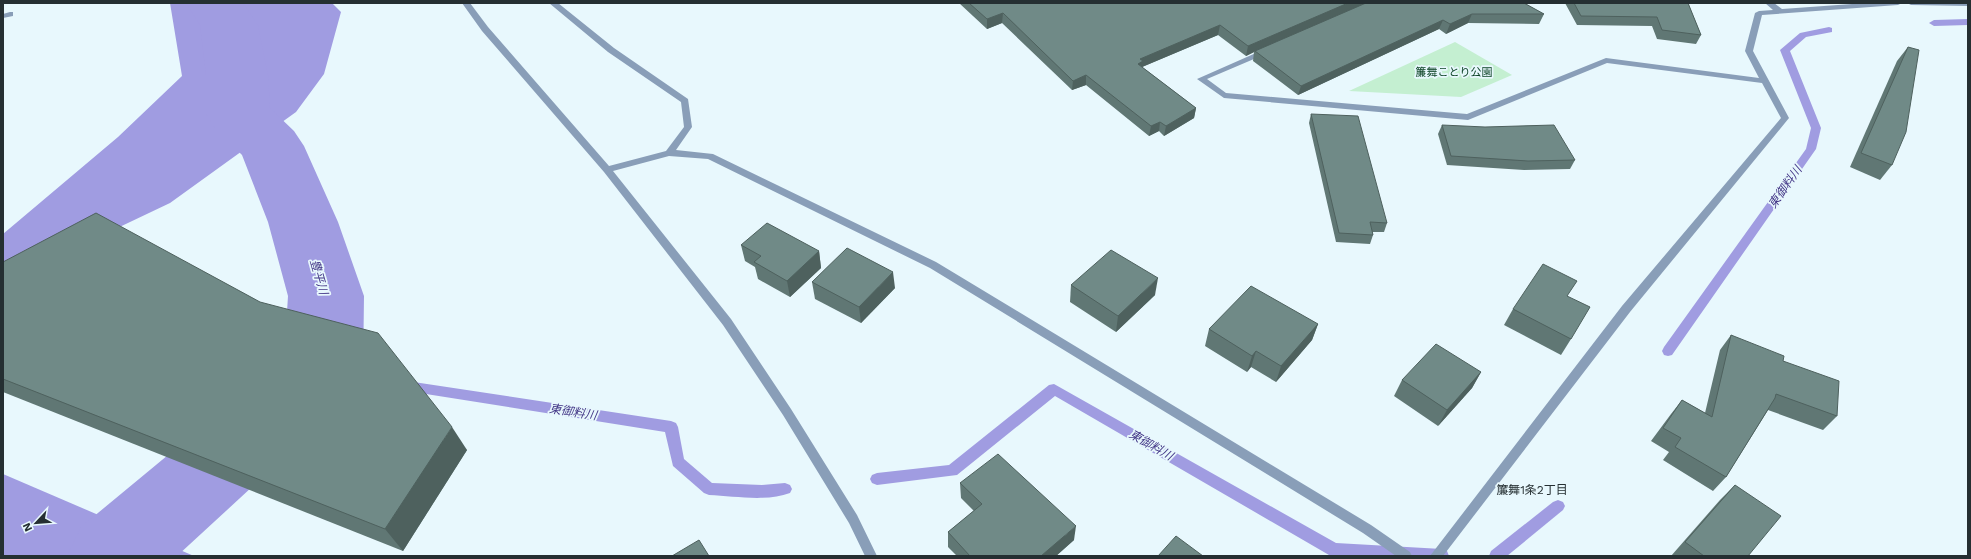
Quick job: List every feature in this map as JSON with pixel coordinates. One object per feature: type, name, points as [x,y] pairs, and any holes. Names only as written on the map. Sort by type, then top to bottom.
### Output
[{"type":"street","points":[[466,3],[485,29],[607,170],[727,322],[787,412],[853,519],[871,556]]},
{"type":"street","points":[[554,3],[611,50],[685,102],[688,127],[669,153]]},
{"type":"street","points":[[1769,3],[1782,12]]},
{"type":"street","points":[[1436,556],[1626,309],[1785,118],[1749,51],[1759,13],[1898,3]]},
{"type":"street","points":[[1911,3],[1968,4]]},
{"type":"street","points":[[1272,48],[1201,79],[1224,95],[1468,117],[1606,60],[1765,81]]},
{"type":"street","points":[[607,170],[669,153],[710,156],[933,265],[1360,525],[1406,556]]},
{"type":"green space","name":"簾舞ことり公園","points":[[1455,42],[1512,75],[1461,97],[1349,91]]},
{"type":"shaded area","points":[[170,3],[332,3],[341,12],[324,74],[296,112],[170,203],[27,271],[3,267],[3,234],[118,137],[182,76]]},
{"type":"shaded area","points":[[3,474],[194,556],[3,556]]},
{"type":"building","points":[[969,3],[1348,3],[1248,46],[1220,25],[1140,59],[1143,61],[1138,64],[1196,108],[1166,126],[1160,122],[1151,126],[1086,75],[1073,81],[1003,13],[987,19]]},
{"type":"building","points":[[1366,3],[1524,3],[1544,14],[1472,14],[1450,24],[1443,20],[1301,86],[1255,51]]},
{"type":"building","points":[[1574,3],[1688,3],[1701,35],[1662,30],[1657,17],[1581,16]]},
{"type":"building","points":[[1908,47],[1919,50],[1906,132],[1892,165],[1861,153]]},
{"type":"building","points":[[1311,114],[1358,116],[1387,223],[1370,222],[1373,235],[1339,233]]},
{"type":"building","points":[[1442,125],[1485,127],[1554,125],[1575,160],[1528,161],[1451,156]]},
{"type":"building","points":[[96,213],[260,302],[378,333],[452,427],[385,529],[3,379],[3,262]]},
{"type":"building","points":[[767,223],[819,251],[787,281],[754,262],[761,256],[741,245]]},
{"type":"building","points":[[847,248],[893,272],[859,307],[812,282]]},
{"type":"building","points":[[1111,250],[1158,278],[1118,316],[1071,285]]},
{"type":"building","points":[[1543,264],[1577,281],[1567,296],[1590,307],[1571,339],[1513,309]]},
{"type":"building","points":[[1251,286],[1318,324],[1281,366],[1256,351],[1252,356],[1209,329]]},
{"type":"building","points":[[1731,335],[1784,356],[1783,361],[1839,381],[1837,416],[1776,394],[1775,398],[1726,477],[1675,447],[1681,438],[1663,428],[1682,400],[1712,417]]},
{"type":"building","points":[[1436,344],[1481,372],[1447,410],[1402,380]]},
{"type":"building","points":[[998,454],[1076,526],[1041,556],[970,556],[948,532],[982,504],[960,483]]},
{"type":"building","points":[[1735,485],[1781,516],[1748,556],[1704,556],[1685,542]]},
{"type":"building","points":[[1176,536],[1203,556],[1158,556]]},
{"type":"building","points":[[699,540],[709,556],[672,556]]},
{"type":"waterway","name":"豊平川","points":[[113,556],[323,373],[326,296],[303,222],[271,146],[238,114],[237,75],[229,25],[214,3]]},
{"type":"waterway","name":"東御料川","points":[[1934,23],[1968,22]]},
{"type":"waterway","name":"東御料川","points":[[1668,351],[1811,149],[1816,128],[1785,50],[1803,35],[1829,30]]},
{"type":"waterway","name":"東御料川","points":[[407,386],[671,427],[678,462],[709,489],[762,491],[785,489]]},
{"type":"waterway","name":"東御料川","points":[[877,479],[952,471],[1054,389],[1334,550],[1442,556]]},
{"type":"waterway","name":"東御料川","points":[[1496,556],[1558,506]]},
{"type":"district","name":"簾舞1条2丁目","points":[[1532,490]]}]
